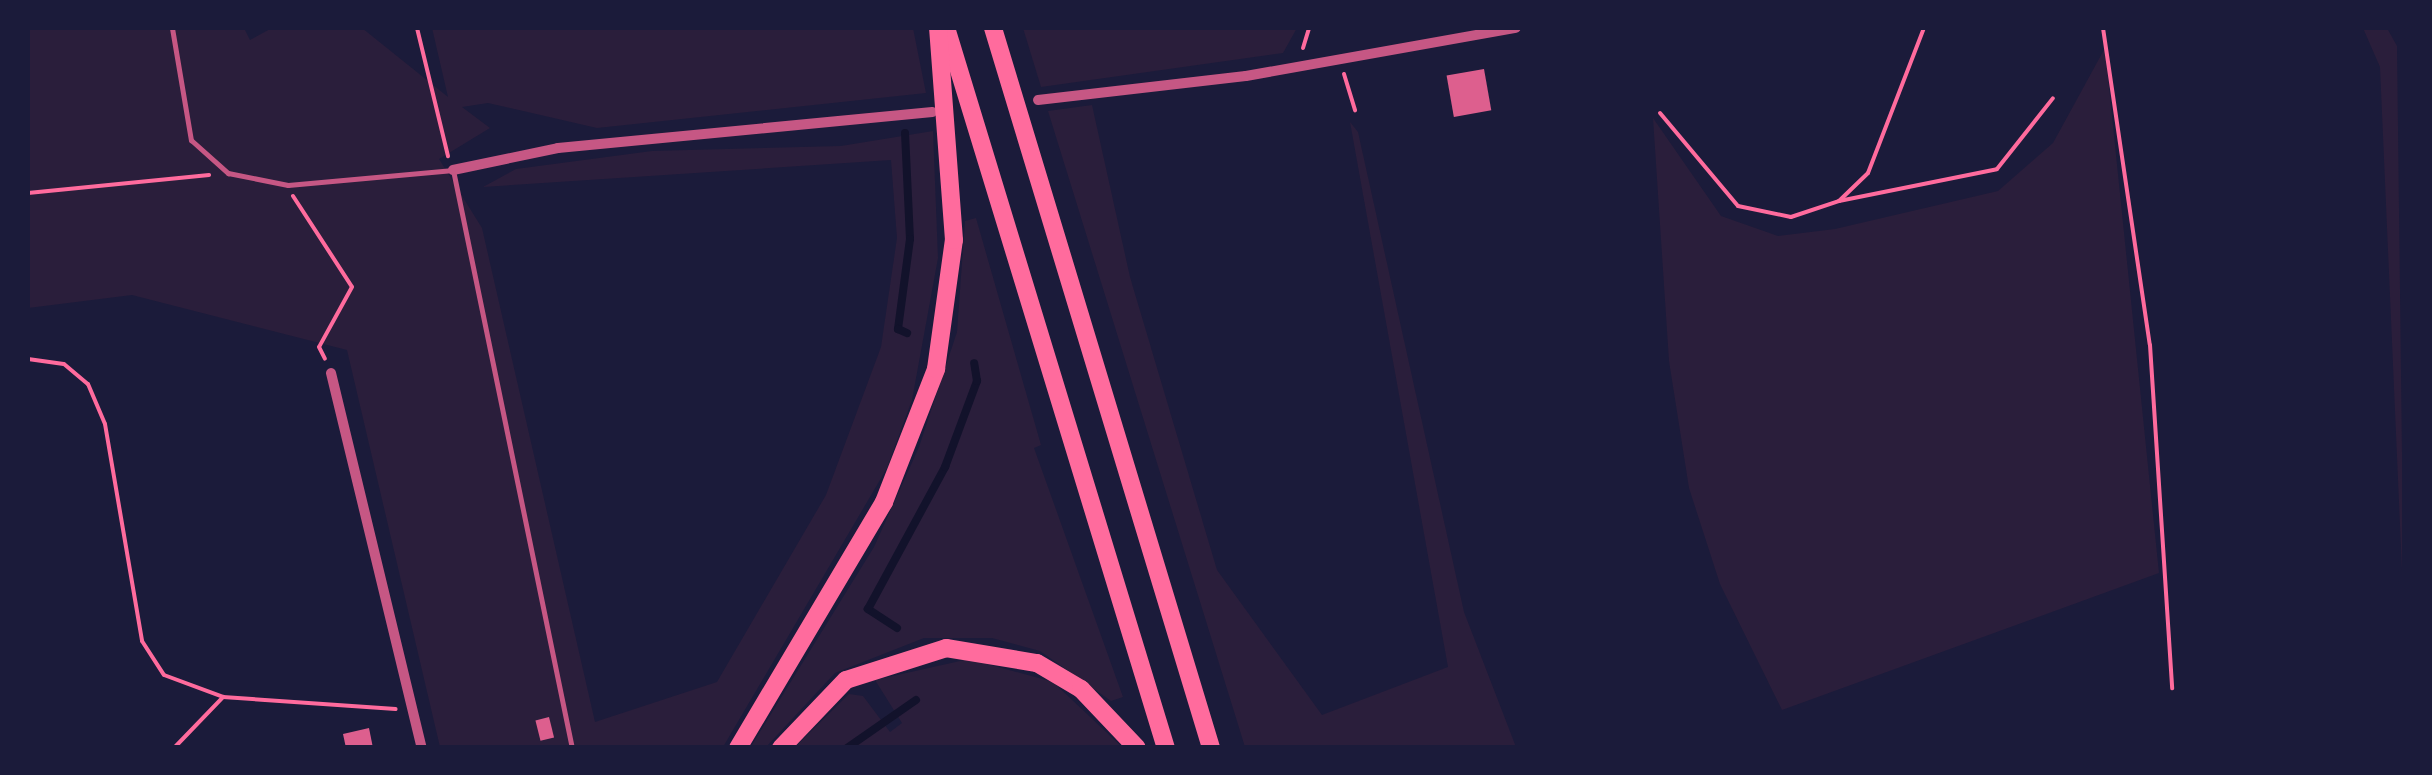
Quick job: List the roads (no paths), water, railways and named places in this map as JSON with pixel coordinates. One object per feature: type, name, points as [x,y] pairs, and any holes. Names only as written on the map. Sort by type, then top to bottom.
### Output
[{"type":"highway","points":[[938,28],[955,91],[974,124],[1166,748]]},
{"type":"highway","points":[[738,748],[884,502],[926,404],[950,290],[950,126],[955,91],[946,28]]},
{"type":"highway","points":[[993,28],[1211,748]]},
{"type":"highway","points":[[782,748],[846,680],[946,648],[1038,664],[1081,690],[1137,748]]},
{"type":"street","points":[[1038,100],[1340,60],[1516,28]]},
{"type":"street","points":[[452,170],[558,148],[932,112]]},
{"type":"street","points":[[331,373],[422,748]]},
{"type":"lane","points":[[172,28],[190,140],[228,173],[288,185],[452,170],[572,748]]},
{"type":"waterway","points":[[905,133],[910,239],[898,329],[907,333]]},
{"type":"waterway","points":[[897,628],[868,609],[945,467],[977,381],[974,363]]},
{"type":"waterway","points":[[847,748],[916,700]]}]
